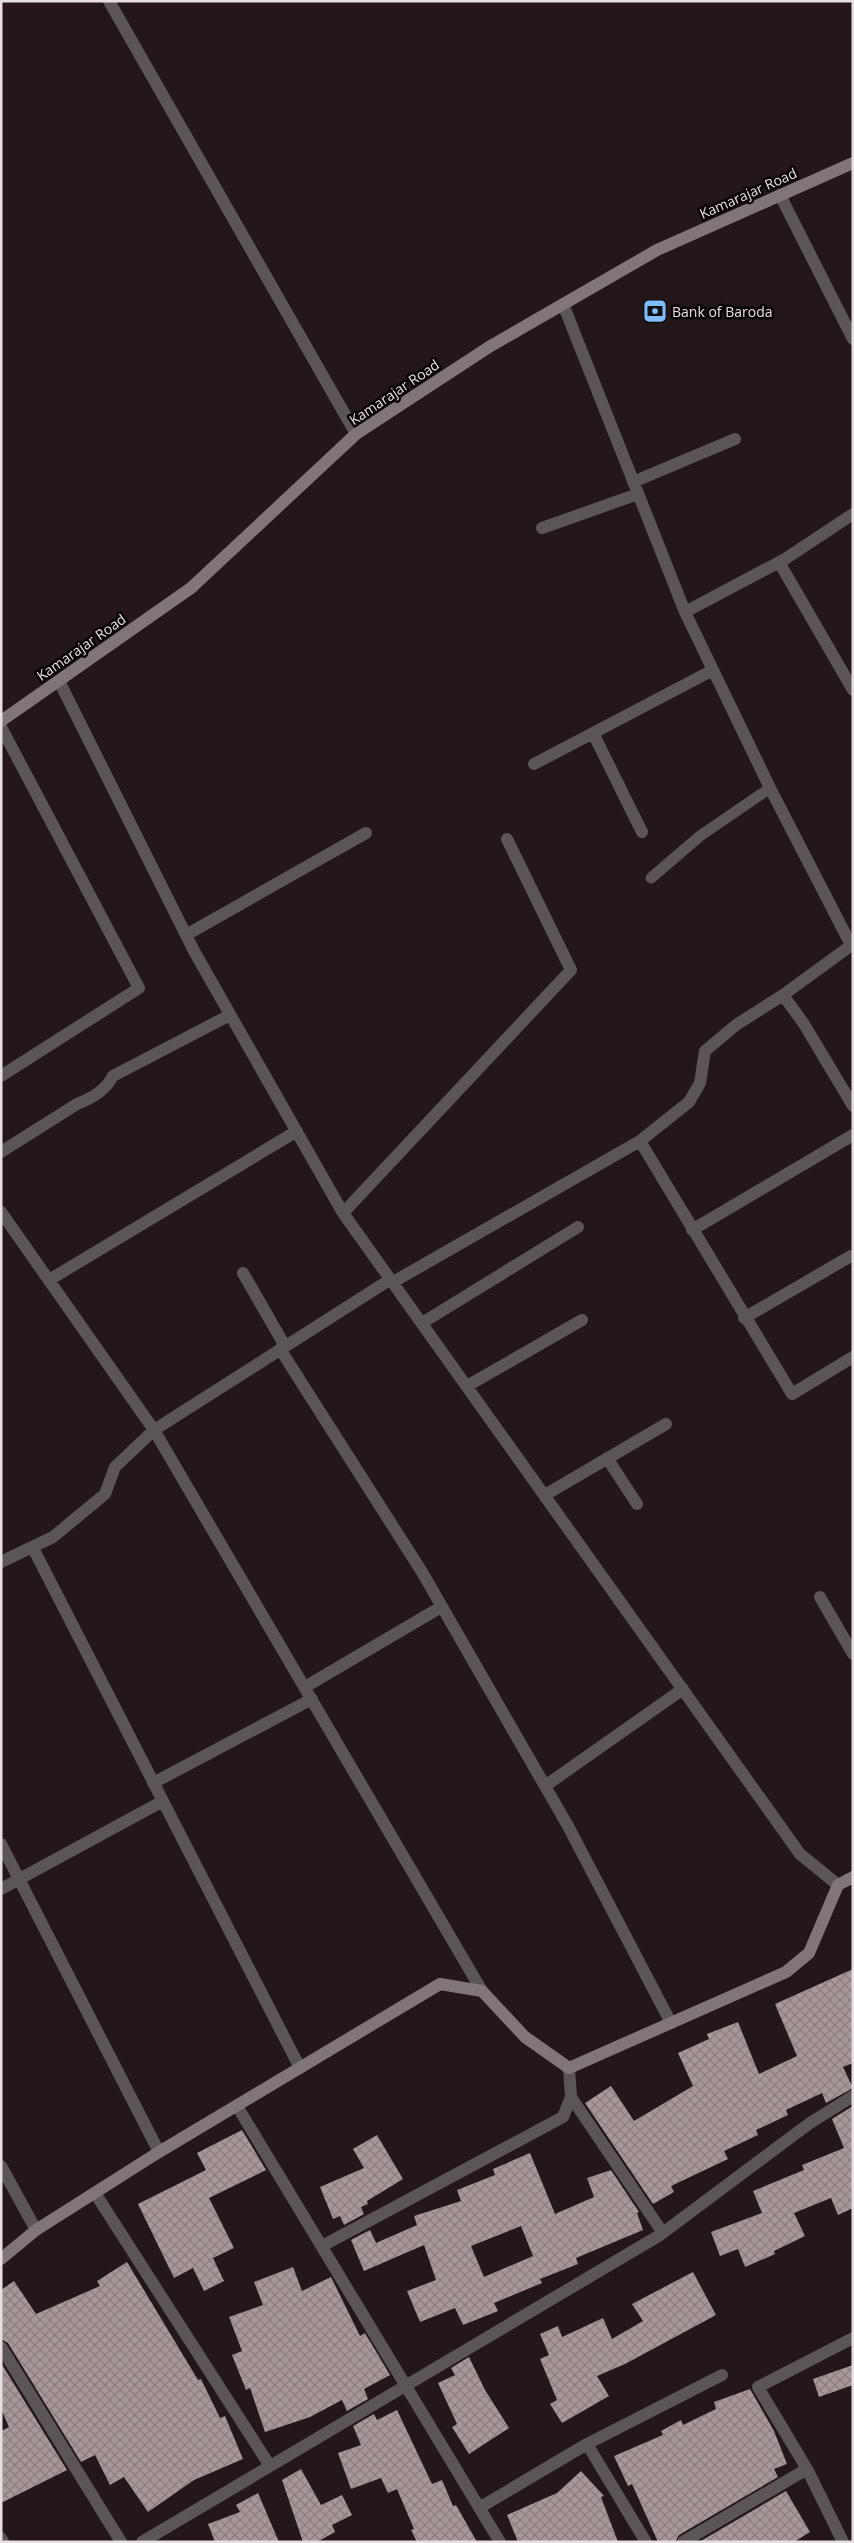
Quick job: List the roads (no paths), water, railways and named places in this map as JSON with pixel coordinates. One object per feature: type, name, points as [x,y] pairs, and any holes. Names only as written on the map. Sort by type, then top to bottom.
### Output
[{"type":"street","points":[[109,1],[356,434]]},
{"type":"street","name":"Kamarajar Road","points":[[1,721],[191,588],[356,434],[489,347],[657,250],[853,163]]},
{"type":"street","points":[[780,195],[853,339]]},
{"type":"street","points":[[1,1562],[52,1538],[105,1494],[115,1467],[154,1430],[392,1281],[640,1141],[689,1102],[700,1083],[706,1051],[736,1025],[783,995],[852,944],[770,788],[685,612],[563,304]]},
{"type":"street","points":[[542,528],[636,488],[735,439]]},
{"type":"street","points":[[685,612],[779,562],[851,520]]},
{"type":"street","points":[[779,562],[853,690]]},
{"type":"street","points":[[534,764],[713,670]]},
{"type":"street","points":[[59,680],[186,935],[343,1213],[800,1854],[838,1885]]},
{"type":"street","points":[[1,727],[138,988],[1,1076]]},
{"type":"street","points":[[593,733],[642,832]]},
{"type":"street","points":[[186,935],[366,833]]},
{"type":"street","points":[[343,1213],[570,970],[508,839]]},
{"type":"street","points":[[783,995],[804,1024],[853,1106]]},
{"type":"street","points":[[1,1152],[77,1104],[89,1099],[108,1086],[113,1076],[230,1015]]},
{"type":"street","points":[[49,1280],[296,1131]]},
{"type":"street","points":[[692,1230],[853,1135]]},
{"type":"street","points":[[640,1141],[744,1318],[792,1394],[853,1357]]},
{"type":"street","points":[[1,1212],[154,1430],[482,1991],[525,2037],[569,2068]]},
{"type":"street","points":[[422,1323],[578,1227]]},
{"type":"street","points":[[744,1318],[851,1256]]},
{"type":"street","points":[[243,1273],[283,1348],[441,1607],[545,1786],[671,2023]]},
{"type":"street","points":[[467,1386],[582,1320]]},
{"type":"street","points":[[545,1495],[666,1424]]},
{"type":"street","points":[[607,1458],[637,1504]]},
{"type":"street","points":[[33,1548],[300,2068]]},
{"type":"street","points":[[820,1597],[853,1654]]},
{"type":"street","points":[[304,1687],[441,1607]]},
{"type":"street","points":[[545,1786],[683,1689]]},
{"type":"street","points":[[153,1783],[312,1699]]},
{"type":"street","points":[[1,1889],[163,1802]]},
{"type":"street","points":[[1,1844],[159,2152]]},
{"type":"street","points":[[569,2068],[786,1972],[809,1953],[838,1885],[853,1877]]},
{"type":"street","points":[[1,2259],[36,2230],[159,2152],[440,1984],[482,1991]]},
{"type":"street","points":[[322,2246],[563,2117],[571,2097],[569,2068]]},
{"type":"street","points":[[142,2542],[663,2233],[810,2124],[853,2096]]},
{"type":"street","points":[[571,2097],[663,2233]]},
{"type":"street","points":[[237,2106],[500,2542]]},
{"type":"street","points":[[1,2166],[36,2230]]},
{"type":"street","points":[[95,2193],[270,2466]]},
{"type":"street","points":[[843,2542],[807,2469],[758,2387],[853,2338]]},
{"type":"street","points":[[1,2347],[122,2542]]},
{"type":"street","points":[[479,2508],[587,2444],[722,2375]]},
{"type":"street","points":[[587,2444],[646,2542]]},
{"type":"street","points":[[683,2542],[807,2469]]},
{"type":"street","points":[[1,2538],[4,2542]]},
{"type":"lane","points":[[651,878],[700,836],[770,788]]},
{"type":"place","name":"Bank of Baroda","points":[[655,311]]}]
